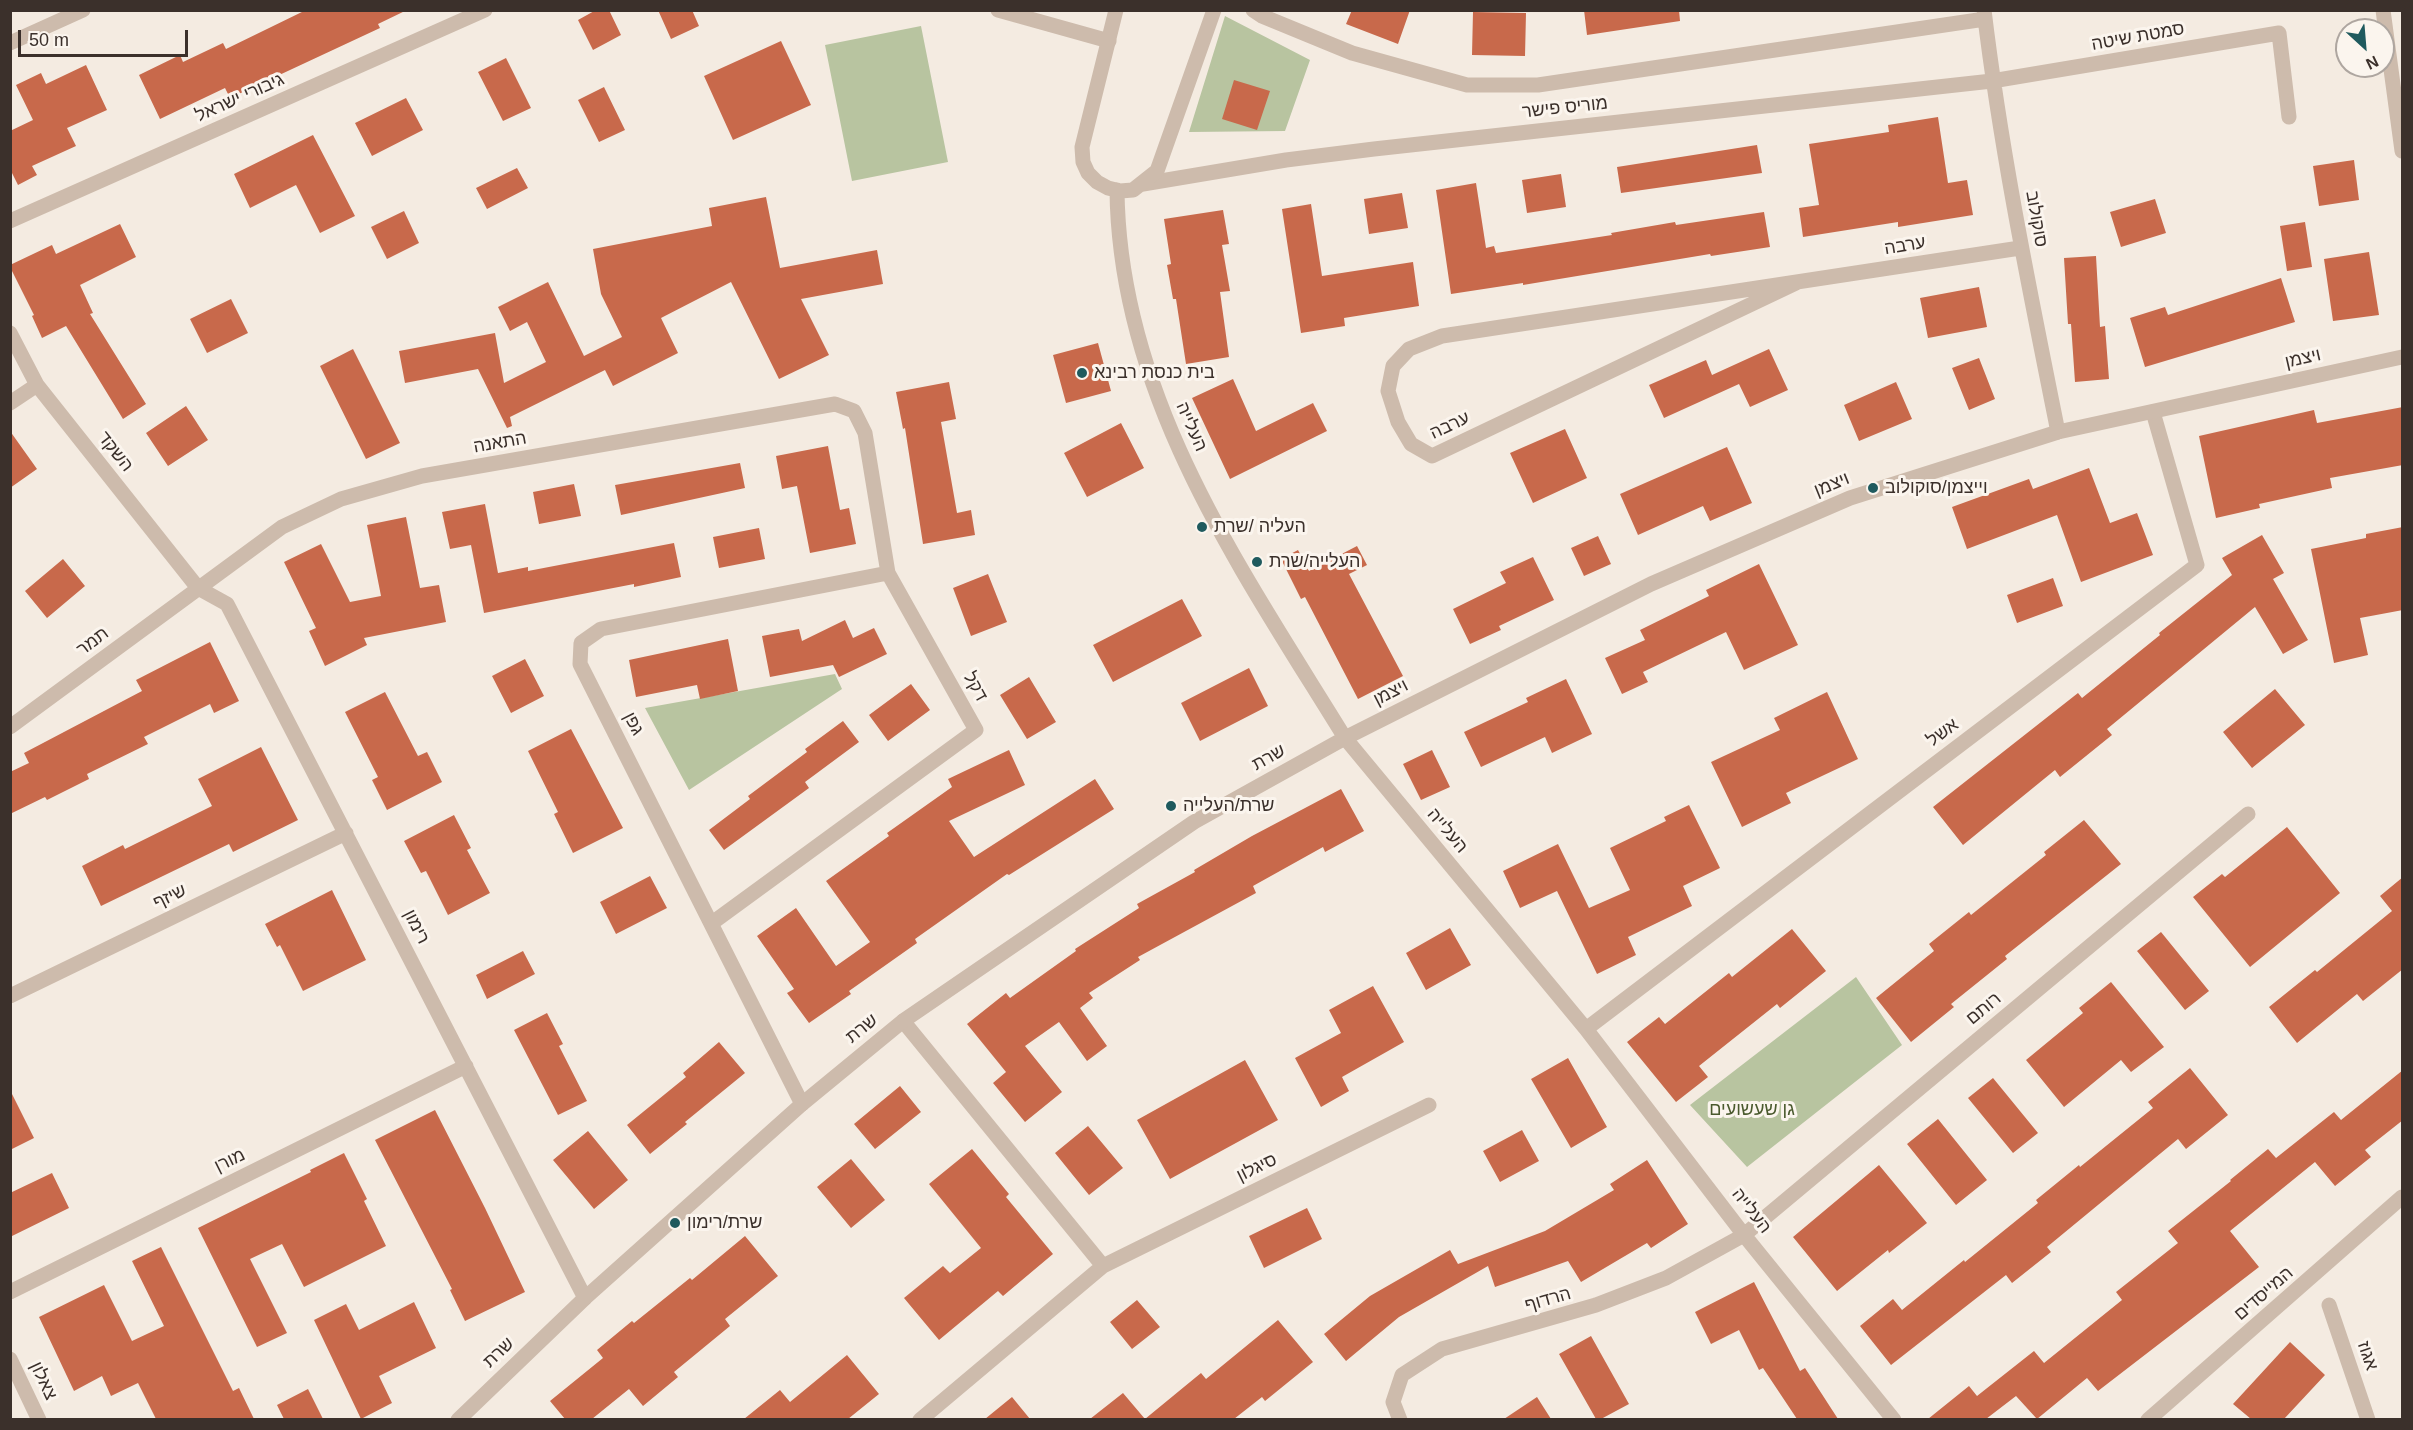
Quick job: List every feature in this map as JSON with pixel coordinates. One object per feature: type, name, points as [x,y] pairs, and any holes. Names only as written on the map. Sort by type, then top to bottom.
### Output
[{"type":"street","points":[[10,43],[83,10]]},
{"type":"street","name":"גיבורי ישראל","points":[[10,221],[485,10]]},
{"type":"street","points":[[998,10],[1108,41]]},
{"type":"street","points":[[1116,10],[1082,147],[1083,162],[1088,173],[1097,182],[1117,190]]},
{"type":"street","points":[[1143,184],[1157,171],[1214,10]]},
{"type":"street","name":"מוריס פישר","points":[[1254,10],[1262,16],[1352,53],[1467,85],[1538,85],[1984,15]]},
{"type":"street","points":[[2383,10],[2403,151]]},
{"type":"street","name":"סוקולוב","points":[[1984,15],[1992,81],[2020,248],[2058,432]]},
{"type":"street","name":"סמטת שיטה","points":[[1992,81],[2278,33],[2289,117]]},
{"type":"street","name":"מוריס פישר","points":[[1117,190],[1133,190],[1143,184],[1286,160],[1374,149],[1992,81]]},
{"type":"street","name":"העלייה","points":[[1117,190],[1118,218],[1131,314],[1160,406],[1197,488],[1236,560],[1345,738],[1586,1029],[1744,1234],[1894,1419]]},
{"type":"street","name":"ערבה","points":[[1796,283],[1432,456],[1411,444],[1398,422],[1388,391],[1393,366],[1409,349],[1442,336],[2020,248]]},
{"type":"street","name":"השקד","points":[[10,333],[38,385],[198,588]]},
{"type":"street","name":"ויצמן","points":[[1345,738],[1651,584],[1850,498],[2058,432],[2403,357]]},
{"type":"street","points":[[10,403],[38,385]]},
{"type":"street","name":"התאנה","points":[[198,588],[282,527],[341,499],[422,476],[835,404]]},
{"type":"street","name":"דקל","points":[[712,923],[976,730],[888,573],[865,433],[854,411],[835,404]]},
{"type":"street","name":"אשל","points":[[1586,1029],[2197,565],[2153,412]]},
{"type":"street","name":"גפן","points":[[802,1104],[580,664],[581,643],[601,629],[888,573]]},
{"type":"street","name":"תמר","points":[[10,727],[198,588]]},
{"type":"street","name":"רימון","points":[[198,588],[227,604],[585,1298]]},
{"type":"street","name":"שרת","points":[[458,1419],[585,1298],[802,1104],[903,1021],[1194,822],[1345,738]]},
{"type":"street","name":"רותם","points":[[1744,1234],[2248,814]]},
{"type":"street","name":"שיזף","points":[[10,996],[346,833]]},
{"type":"street","points":[[903,1021],[1102,1266]]},
{"type":"street","name":"מורן","points":[[10,1292],[466,1066]]},
{"type":"street","name":"סיגלון","points":[[920,1419],[1102,1266],[1429,1105]]},
{"type":"street","name":"המייסדים","points":[[2148,1419],[2403,1197]]},
{"type":"street","name":"הרדוף","points":[[1400,1419],[1393,1402],[1402,1375],[1442,1349],[1581,1311],[1616,1298],[1666,1278],[1744,1234]]},
{"type":"street","name":"אגוז","points":[[2329,1305],[2368,1419]]},
{"type":"street","name":"צאלון","points":[[10,1359],[39,1419]]},
{"type":"green space","points":[[1225,16],[1310,60],[1285,131],[1189,132]]},
{"type":"green space","points":[[921,26],[948,162],[852,181],[825,45]]},
{"type":"green space","points":[[835,674],[842,689],[689,790],[645,708]]},
{"type":"green space","name":"גן שעשועים","points":[[1856,977],[1902,1045],[1747,1167],[1690,1105]]},
{"type":"building","points":[[306,10],[407,10],[378,24],[380,28],[230,98],[225,88],[160,119],[139,75],[180,55],[183,62],[223,43],[226,49]]},
{"type":"building","points":[[596,10],[609,10],[621,35],[593,50],[578,20]]},
{"type":"building","points":[[658,10],[692,10],[699,26],[671,39]]},
{"type":"building","points":[[1352,10],[1410,10],[1398,44],[1346,24]]},
{"type":"building","points":[[1584,10],[1679,10],[1680,21],[1587,35]]},
{"type":"building","points":[[1473,12],[1526,13],[1525,56],[1472,55]]},
{"type":"building","points":[[781,41],[811,105],[733,140],[704,76]]},
{"type":"building","points":[[506,58],[531,108],[503,121],[478,72]]},
{"type":"building","points":[[86,65],[107,110],[67,128],[76,146],[32,166],[37,175],[18,185],[10,169],[10,131],[33,120],[16,85],[41,73],[46,84]]},
{"type":"building","points":[[1234,80],[1270,91],[1257,130],[1222,119]]},
{"type":"building","points":[[604,87],[625,130],[599,142],[578,100]]},
{"type":"building","points":[[406,98],[423,130],[372,156],[355,123]]},
{"type":"building","points":[[1938,117],[1948,183],[1967,180],[1973,215],[1898,227],[1898,222],[1803,237],[1799,208],[1819,205],[1809,144],[1889,132],[1888,125]]},
{"type":"building","points":[[313,135],[355,216],[320,233],[296,185],[250,208],[234,174]]},
{"type":"building","points":[[1757,145],[1762,173],[1621,193],[1617,167]]},
{"type":"building","points":[[2354,160],[2359,200],[2319,206],[2313,166]]},
{"type":"building","points":[[517,168],[528,188],[487,209],[476,188]]},
{"type":"building","points":[[1561,174],[1566,207],[1527,213],[1522,180]]},
{"type":"building","points":[[1476,183],[1486,248],[1494,246],[1496,253],[1612,235],[1611,233],[1675,222],[1676,225],[1764,212],[1770,247],[1711,256],[1710,254],[1523,285],[1523,283],[1451,294],[1436,190]]},
{"type":"building","points":[[1402,193],[1408,228],[1369,234],[1364,199]]},
{"type":"building","points":[[766,197],[780,268],[877,250],[883,284],[801,299],[829,355],[779,379],[731,282],[661,318],[678,353],[613,386],[605,370],[510,417],[512,426],[507,428],[478,369],[405,383],[399,351],[495,333],[504,383],[546,362],[527,322],[510,331],[498,307],[548,282],[584,356],[622,337],[601,294],[593,249],[712,226],[709,208]]},
{"type":"building","points":[[2155,199],[2166,233],[2121,247],[2110,212]]},
{"type":"building","points":[[1311,204],[1322,276],[1413,262],[1419,306],[1344,318],[1345,326],[1301,333],[1282,209]]},
{"type":"building","points":[[1223,210],[1229,244],[1222,245],[1230,291],[1220,292],[1229,357],[1186,364],[1176,299],[1173,299],[1167,265],[1171,264],[1164,219]]},
{"type":"building","points":[[404,211],[419,243],[387,259],[371,227]]},
{"type":"building","points":[[2305,222],[2312,267],[2287,271],[2280,226]]},
{"type":"building","points":[[120,224],[136,257],[80,285],[93,313],[90,314],[146,404],[123,419],[66,326],[42,338],[32,316],[34,315],[10,267],[52,245],[56,254]]},
{"type":"building","points":[[2369,252],[2379,315],[2333,321],[2324,259]]},
{"type":"building","points":[[2096,256],[2100,327],[2105,326],[2109,379],[2075,382],[2071,324],[2068,324],[2064,258]]},
{"type":"building","points":[[2281,278],[2295,322],[2145,367],[2130,318],[2165,307],[2168,315]]},
{"type":"building","points":[[1979,287],[1987,327],[1928,338],[1920,298]]},
{"type":"building","points":[[231,299],[248,333],[207,353],[190,319]]},
{"type":"building","name":"בית כנסת רבינא","points":[[1098,343],[1111,391],[1066,403],[1053,355]]},
{"type":"building","points":[[353,349],[400,443],[366,459],[320,366]]},
{"type":"building","points":[[1769,349],[1788,390],[1750,407],[1739,384],[1664,418],[1649,385],[1706,360],[1712,375]]},
{"type":"building","points":[[1979,358],[1995,399],[1969,410],[1952,368]]},
{"type":"building","points":[[1233,379],[1256,431],[1313,403],[1327,431],[1230,479],[1192,398]]},
{"type":"building","points":[[949,382],[956,419],[941,422],[957,513],[971,510],[975,535],[923,544],[905,428],[903,429],[896,392]]},
{"type":"building","points":[[1896,382],[1912,419],[1859,441],[1844,405]]},
{"type":"building","points":[[186,406],[208,440],[168,466],[146,433]]},
{"type":"building","points":[[2403,407],[2403,465],[2330,478],[2332,488],[2259,504],[2260,508],[2216,518],[2199,436],[2314,410],[2317,423]]},
{"type":"building","points":[[1121,423],[1144,468],[1087,497],[1064,453]]},
{"type":"building","points":[[1565,429],[1587,478],[1533,503],[1510,453]]},
{"type":"building","points":[[10,431],[37,469],[10,488]]},
{"type":"building","points":[[828,446],[840,510],[849,508],[856,544],[810,553],[797,486],[782,489],[776,456]]},
{"type":"building","points":[[1727,447],[1752,503],[1710,521],[1703,506],[1638,535],[1620,494]]},
{"type":"building","points":[[740,463],[745,488],[621,515],[615,485]]},
{"type":"building","points":[[2089,468],[2110,523],[2137,513],[2153,555],[2081,582],[2057,515],[1967,549],[1952,507],[2029,479],[2033,489]]},
{"type":"building","points":[[574,484],[581,516],[539,524],[533,492]]},
{"type":"building","points":[[485,504],[498,573],[528,567],[528,571],[674,543],[681,577],[484,613],[471,545],[450,549],[442,512]]},
{"type":"building","points":[[406,517],[420,588],[439,585],[446,622],[364,638],[367,645],[325,666],[309,631],[316,628],[284,562],[321,544],[350,602],[381,596],[367,525]]},
{"type":"building","points":[[2403,527],[2403,610],[2360,618],[2368,655],[2334,663],[2311,549],[2366,538],[2366,534]]},
{"type":"building","points":[[759,528],[765,559],[719,568],[713,537]]},
{"type":"building","points":[[2262,535],[2284,573],[2273,579],[2308,640],[2283,654],[2255,607],[2107,729],[2112,735],[2060,777],[2055,770],[1963,845],[1933,807],[2078,693],[2082,698],[2160,635],[2159,633],[2232,575],[2222,558]]},
{"type":"building","points":[[1598,536],[1611,564],[1584,576],[1571,548]]},
{"type":"building","points":[[1357,546],[1367,565],[1349,574],[1403,676],[1358,699],[1305,597],[1301,599],[1281,559],[1298,550],[1309,571]]},
{"type":"building","points":[[1533,557],[1554,600],[1499,626],[1501,630],[1470,644],[1453,609],[1506,583],[1500,572]]},
{"type":"building","points":[[63,559],[85,586],[47,618],[25,591]]},
{"type":"building","points":[[1759,564],[1798,645],[1744,670],[1726,632],[1643,672],[1648,682],[1622,694],[1605,658],[1645,640],[1640,630],[1709,596],[1706,590]]},
{"type":"building","points":[[988,574],[1007,622],[971,636],[953,588]]},
{"type":"building","points":[[2053,578],[2063,606],[2017,623],[2007,595]]},
{"type":"building","points":[[1182,599],[1202,636],[1113,682],[1093,645]]},
{"type":"building","points":[[845,620],[853,638],[874,628],[887,654],[839,677],[833,665],[770,677],[762,636],[799,629],[802,641]]},
{"type":"building","points":[[728,639],[738,691],[700,699],[697,685],[636,697],[629,660]]},
{"type":"building","points":[[210,642],[239,701],[214,713],[210,704],[144,737],[148,744],[87,774],[89,779],[47,800],[45,797],[10,814],[10,772],[29,763],[24,753],[142,691],[136,680]]},
{"type":"building","points":[[525,659],[544,696],[511,713],[492,676]]},
{"type":"building","points":[[1249,668],[1268,706],[1200,741],[1181,703]]},
{"type":"building","points":[[1029,677],[1056,722],[1027,739],[1000,695]]},
{"type":"building","points":[[1566,679],[1592,734],[1552,753],[1545,737],[1481,767],[1464,732],[1528,702],[1526,698]]},
{"type":"building","points":[[911,684],[930,710],[888,741],[869,715]]},
{"type":"building","points":[[2275,689],[2305,725],[2252,768],[2223,732]]},
{"type":"building","points":[[385,692],[418,756],[427,752],[442,782],[387,810],[372,780],[378,777],[345,712]]},
{"type":"building","points":[[1827,692],[1858,759],[1786,793],[1791,803],[1742,827],[1711,762],[1780,730],[1774,718]]},
{"type":"building","points":[[843,721],[859,742],[805,782],[809,788],[724,850],[709,830],[750,799],[748,796],[807,752],[805,749]]},
{"type":"building","points":[[571,729],[623,828],[573,853],[554,814],[558,812],[528,751]]},
{"type":"building","points":[[261,747],[298,820],[233,852],[229,844],[101,906],[82,866],[123,845],[125,849],[212,806],[198,779]]},
{"type":"building","points":[[1009,750],[1025,785],[949,821],[974,857],[1095,779],[1114,809],[1009,875],[1007,874],[915,939],[917,943],[849,991],[851,994],[809,1023],[787,993],[794,989],[757,936],[796,908],[836,966],[870,942],[826,881],[889,836],[887,833],[952,787],[948,779]]},
{"type":"building","points":[[1432,750],[1450,787],[1421,800],[1403,764]]},
{"type":"building","points":[[1341,789],[1364,831],[1325,852],[1323,847],[1253,886],[1256,893],[1138,957],[1140,960],[1089,993],[1093,998],[1080,1008],[1107,1046],[1087,1061],[1059,1022],[1025,1046],[1062,1092],[1025,1122],[993,1083],[1006,1072],[967,1024],[1006,993],[1010,998],[1076,951],[1075,949],[1139,908],[1137,904],[1195,872],[1194,870],[1252,836]]},
{"type":"building","points":[[1689,805],[1720,868],[1683,886],[1692,906],[1628,937],[1636,955],[1597,974],[1557,891],[1520,908],[1503,871],[1558,844],[1589,908],[1630,890],[1610,848],[1666,821],[1664,817]]},
{"type":"building","points":[[454,815],[471,848],[467,850],[490,893],[448,915],[426,871],[421,873],[404,841]]},
{"type":"building","points":[[2084,820],[2121,864],[2005,956],[2007,959],[1951,1004],[1954,1007],[1911,1042],[1876,998],[1934,951],[1929,944],[1969,912],[1971,915],[2046,855],[2044,852]]},
{"type":"building","points":[[2287,827],[2340,893],[2250,967],[2193,897],[2222,874],[2225,877]]},
{"type":"building","points":[[650,876],[667,908],[616,934],[600,902]]},
{"type":"building","points":[[2403,877],[2403,969],[2363,1001],[2357,994],[2297,1043],[2269,1007],[2315,970],[2317,972],[2392,911],[2380,896]]},
{"type":"building","points":[[332,890],[366,960],[303,991],[280,945],[277,947],[265,924]]},
{"type":"building","points":[[1450,928],[1471,965],[1426,990],[1406,953]]},
{"type":"building","points":[[1792,929],[1826,971],[1780,1008],[1777,1004],[1699,1066],[1708,1077],[1676,1102],[1627,1042],[1659,1017],[1665,1024],[1729,973],[1732,977]]},
{"type":"building","points":[[2161,932],[2209,991],[2185,1010],[2137,951]]},
{"type":"building","points":[[523,951],[535,974],[487,999],[476,975]]},
{"type":"building","points":[[2111,982],[2164,1047],[2131,1072],[2121,1060],[2064,1107],[2026,1060],[2083,1013],[2079,1008]]},
{"type":"building","points":[[1373,986],[1404,1042],[1342,1077],[1349,1091],[1321,1107],[1295,1058],[1341,1033],[1329,1010]]},
{"type":"building","points":[[547,1013],[563,1044],[559,1046],[587,1101],[558,1115],[514,1030]]},
{"type":"building","points":[[719,1042],[745,1073],[650,1154],[627,1125],[686,1077],[683,1073]]},
{"type":"building","points":[[1568,1058],[1607,1127],[1571,1148],[1531,1079]]},
{"type":"building","points":[[1245,1060],[1278,1120],[1170,1179],[1137,1120]]},
{"type":"building","points":[[2190,1068],[2228,1115],[2186,1149],[2178,1139],[2047,1247],[2051,1252],[2012,1283],[2006,1275],[1891,1365],[1860,1326],[1893,1299],[1902,1310],[1964,1260],[1965,1262],[2038,1203],[2036,1200],[2153,1108],[2148,1102]]},
{"type":"building","points":[[2403,1070],[2403,1120],[2365,1150],[2371,1157],[2335,1186],[2315,1162],[2230,1231],[2259,1267],[2098,1391],[2087,1378],[2037,1419],[2016,1396],[1986,1419],[1928,1419],[1969,1386],[1977,1396],[2034,1351],[2044,1363],[2122,1300],[2116,1292],[2178,1243],[2168,1231],[2230,1180],[2268,1149],[2276,1158],[2334,1112],[2341,1120]]},
{"type":"building","points":[[1993,1078],[2038,1133],[2013,1153],[1968,1098]]},
{"type":"building","points":[[900,1086],[921,1112],[875,1149],[854,1124]]},
{"type":"building","points":[[10,1090],[34,1138],[10,1150]]},
{"type":"building","points":[[435,1110],[525,1292],[465,1321],[450,1290],[452,1289],[375,1140]]},
{"type":"building","points":[[1938,1119],[1987,1180],[1956,1205],[1907,1144]]},
{"type":"building","points":[[1088,1126],[1123,1168],[1089,1195],[1055,1153]]},
{"type":"building","points":[[1522,1130],[1539,1161],[1500,1182],[1483,1151]]},
{"type":"building","points":[[588,1131],[628,1180],[594,1209],[553,1160]]},
{"type":"building","points":[[972,1149],[1009,1194],[1006,1197],[1053,1254],[1003,1296],[998,1291],[939,1340],[904,1298],[943,1266],[950,1273],[981,1248],[929,1184]]},
{"type":"building","points":[[344,1153],[367,1199],[364,1201],[386,1246],[304,1287],[282,1244],[250,1259],[287,1333],[257,1347],[198,1228],[311,1172],[310,1170]]},
{"type":"building","points":[[851,1159],[885,1200],[851,1228],[817,1187]]},
{"type":"building","points":[[1647,1160],[1688,1224],[1651,1248],[1647,1243],[1581,1282],[1568,1261],[1495,1287],[1488,1266],[1399,1317],[1346,1361],[1324,1334],[1370,1296],[1450,1250],[1458,1264],[1545,1231],[1614,1190],[1610,1184]]},
{"type":"building","points":[[1879,1165],[1927,1223],[1889,1253],[1888,1250],[1837,1291],[1793,1237]]},
{"type":"building","points":[[52,1173],[69,1208],[10,1237],[10,1193]]},
{"type":"building","points":[[1307,1208],[1322,1239],[1264,1268],[1249,1236]]},
{"type":"building","points":[[745,1236],[778,1276],[725,1319],[730,1326],[674,1372],[678,1377],[643,1406],[629,1389],[592,1419],[565,1419],[550,1401],[603,1358],[597,1350],[690,1278],[692,1280]]},
{"type":"building","points":[[161,1247],[233,1391],[239,1388],[254,1419],[156,1419],[138,1383],[111,1396],[102,1376],[74,1391],[39,1317],[104,1285],[132,1341],[164,1326],[132,1261]]},
{"type":"building","points":[[1754,1282],[1800,1371],[1805,1368],[1838,1419],[1797,1419],[1763,1368],[1759,1370],[1739,1330],[1711,1344],[1695,1312]]},
{"type":"building","points":[[1137,1300],[1160,1327],[1132,1349],[1110,1322]]},
{"type":"building","points":[[414,1302],[436,1348],[379,1376],[392,1403],[361,1419],[314,1320],[346,1304],[359,1330]]},
{"type":"building","points":[[1278,1320],[1313,1362],[1265,1401],[1262,1397],[1234,1419],[1145,1419],[1201,1373],[1206,1379]]},
{"type":"building","points":[[1591,1336],[1629,1404],[1601,1419],[1596,1419],[1559,1354]]},
{"type":"building","points":[[2290,1342],[2325,1375],[2284,1419],[2251,1419],[2233,1404]]},
{"type":"building","points":[[847,1355],[879,1394],[848,1419],[744,1419],[780,1390],[790,1402]]},
{"type":"building","points":[[308,1389],[323,1419],[284,1419],[277,1405]]},
{"type":"building","points":[[1123,1393],[1145,1419],[1090,1419]]},
{"type":"building","points":[[1012,1397],[1030,1419],[985,1419]]},
{"type":"building","points":[[1537,1397],[1551,1419],[1504,1419]]},
{"type":"place","name":"בית כנסת רבינא","points":[[1082,373]]},
{"type":"place","name":"וייצמן/סוקולוב","points":[[1873,488]]},
{"type":"place","name":"העליה /שרת","points":[[1202,527]]},
{"type":"place","name":"העלייה/שרת","points":[[1257,562]]},
{"type":"place","name":"שרת/העלייה","points":[[1171,806]]},
{"type":"place","name":"שרת/רימון","points":[[675,1223]]}]
